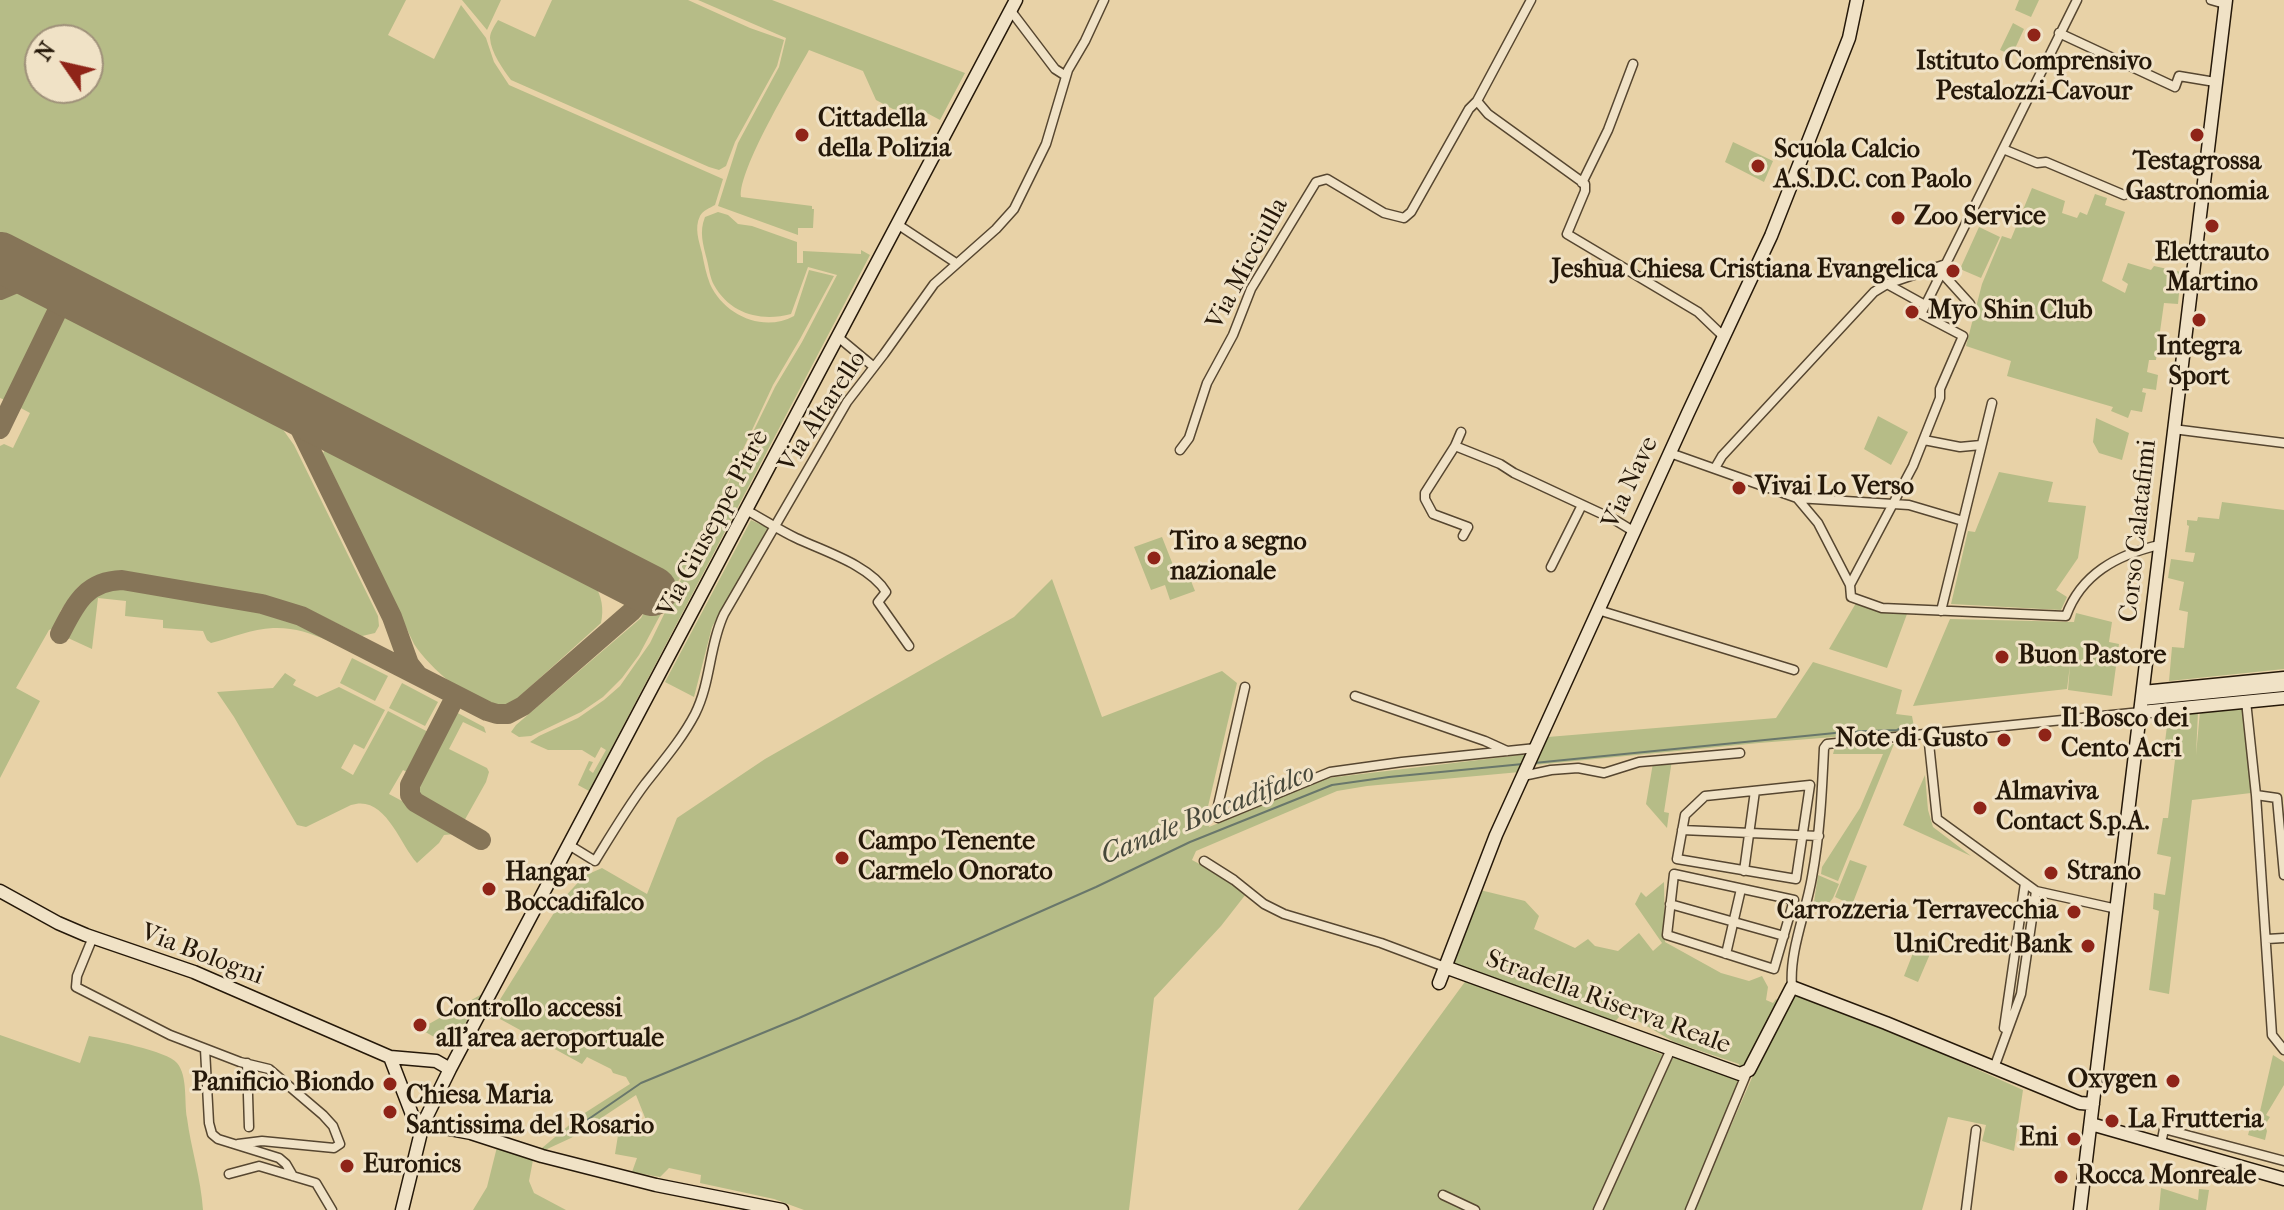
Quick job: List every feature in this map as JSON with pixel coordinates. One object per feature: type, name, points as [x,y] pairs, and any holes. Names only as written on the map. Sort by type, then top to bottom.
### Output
[{"type":"street","name":"Via Altarello","points":[[569,845],[595,861],[695,715],[705,689],[716,630],[847,402],[934,284],[1014,209],[1046,144],[1068,70],[1104,0]]},
{"type":"street","name":"Via Micciulla","points":[[1180,450],[1189,438],[1207,383],[1233,335],[1251,289],[1316,182],[1327,179],[1384,213],[1404,218],[1411,212],[1469,109],[1477,101],[1531,0]]},
{"type":"street","name":"Via Nave","points":[[1439,983],[1496,835],[1792,188],[1849,38],[1857,0]]},
{"type":"street","points":[[1850,585],[1924,440],[1940,398],[1940,389],[1963,336],[1921,314],[2077,0]]},
{"type":"street","points":[[2211,0],[2225,2]]},
{"type":"street","name":"Corso Calatafimi","points":[[2080,1210],[2225,2]]},
{"type":"street","points":[[1013,5],[1055,69],[1066,76]]},
{"type":"street","name":"Via Giuseppe Pitrè","points":[[402,1210],[423,1124],[450,1069],[1013,5]]},
{"type":"street","points":[[2059,33],[2175,87],[2179,76],[2215,82]]},
{"type":"street","points":[[1582,183],[1608,130],[1633,64]]},
{"type":"street","points":[[1477,101],[1488,114],[1585,184],[1567,234],[1698,312],[1723,336]]},
{"type":"street","points":[[2003,149],[2037,163],[2046,162],[2124,195]]},
{"type":"street","points":[[897,224],[956,263]]},
{"type":"street","points":[[1715,468],[1722,456],[1874,292],[1887,284],[1944,268]]},
{"type":"street","points":[[1944,268],[1970,304]]},
{"type":"street","points":[[1887,284],[1925,305]]},
{"type":"street","points":[[838,337],[874,367]]},
{"type":"street","points":[[1941,611],[1992,403]]},
{"type":"street","points":[[2173,429],[2284,443]]},
{"type":"street","points":[[1461,432],[1425,493],[1425,499],[1433,514],[1468,527],[1463,536]]},
{"type":"street","points":[[1924,440],[1960,447],[1981,445]]},
{"type":"street","points":[[1455,446],[1500,464],[1633,531]]},
{"type":"street","points":[[1670,453],[1797,498],[1909,505],[1963,521]]},
{"type":"street","points":[[1797,498],[1818,523],[1850,585],[1851,597],[1882,608],[2066,616],[2078,590],[2101,569],[2133,551],[2159,545]]},
{"type":"street","points":[[1551,567],[1582,505]]},
{"type":"street","points":[[746,510],[873,576],[886,592],[878,602],[909,646]]},
{"type":"street","points":[[1598,610],[1794,670]]},
{"type":"street","points":[[2093,1104],[2080,1103],[1792,987],[1791,972],[1819,836],[1824,748],[1832,743],[1928,734],[2284,678]]},
{"type":"street","points":[[1245,687],[1217,810],[1218,818],[1330,772],[1402,762],[1535,752]]},
{"type":"street","points":[[2142,701],[2284,687]]},
{"type":"street","points":[[1355,696],[1485,741],[1507,752]]},
{"type":"street","points":[[2142,701],[2284,698]]},
{"type":"street","points":[[2246,701],[2256,795],[2272,1035],[2284,1050]]},
{"type":"street","points":[[1928,734],[1937,819],[2036,891],[2117,909]]},
{"type":"street","points":[[1524,774],[1578,768],[1604,773],[1639,762],[1740,753]]},
{"type":"street","points":[[1810,785],[1796,879],[1677,859],[1685,815],[1705,796],[1755,791],[1810,785]]},
{"type":"street","points":[[1744,871],[1755,791]]},
{"type":"street","points":[[2256,795],[2277,798],[2284,875]]},
{"type":"street","points":[[1682,830],[1819,836]]},
{"type":"street","name":"Stradella Riserva Reale","points":[[1204,861],[1274,909],[1294,917],[1445,967],[1740,1074],[1749,1070],[1792,987]]},
{"type":"street","points":[[1674,874],[1794,900],[1774,969],[1667,935],[1670,904],[1674,874]]},
{"type":"street","points":[[2002,1045],[2025,883]]},
{"type":"street","points":[[1726,954],[1741,889]]},
{"type":"street","name":"Via Bologni","points":[[0,891],[58,923],[194,972],[390,1057],[436,1061],[450,1069]]},
{"type":"street","points":[[1994,1068],[2021,994],[2036,891]]},
{"type":"street","points":[[1670,904],[1797,944]]},
{"type":"street","points":[[93,937],[77,976],[76,987],[146,1024],[205,1049],[269,1069],[333,1126],[340,1144],[334,1148],[262,1141],[238,1144]]},
{"type":"street","points":[[2267,939],[2284,938]]},
{"type":"street","points":[[205,1049],[212,1134],[218,1139],[279,1158],[293,1176]]},
{"type":"street","points":[[1598,1210],[1671,1049]]},
{"type":"street","points":[[390,1057],[413,1117],[423,1124],[471,1133],[542,1156],[656,1185],[782,1210]]},
{"type":"street","points":[[247,1063],[249,1127]]},
{"type":"street","points":[[1690,1210],[1749,1070]]},
{"type":"street","points":[[2091,1124],[2284,1179]]},
{"type":"street","points":[[2161,1144],[2164,1129],[2284,1161]]},
{"type":"street","points":[[1966,1210],[1976,1130]]},
{"type":"street","points":[[2232,1164],[2237,1148]]},
{"type":"street","points":[[229,1174],[259,1166],[316,1183],[332,1210]]},
{"type":"street","points":[[1443,1195],[1475,1210]]},
{"type":"green space","points":[[0,0],[406,0],[388,35],[434,59],[461,5],[486,38],[494,62],[509,85],[723,179],[715,205],[701,214],[697,230],[710,284],[725,304],[757,322],[782,321],[794,316],[809,270],[834,276],[773,385],[706,529],[639,655],[603,697],[581,712],[531,736],[519,737],[511,732],[641,618],[665,572],[0,232]]},
{"type":"green space","points":[[462,0],[501,0],[487,30]]},
{"type":"green space","points":[[552,0],[688,0],[784,40],[777,66],[735,142],[726,166],[719,170],[709,167],[511,80],[493,49],[490,38],[493,29],[498,20],[535,37]]},
{"type":"green space","points":[[698,0],[772,0],[965,73],[940,120],[925,112],[919,123],[876,100],[863,71],[809,50],[757,146],[742,184],[741,197],[812,206],[813,228],[798,228],[798,235],[718,206],[738,143],[779,67],[786,38]]},
{"type":"green space","points":[[2019,0],[2039,0],[2031,17],[2015,10]]},
{"type":"green space","points":[[2013,23],[2024,29],[2012,55],[2000,50]]},
{"type":"green space","points":[[1733,142],[1773,161],[1764,182],[1725,162]]},
{"type":"green space","points":[[2032,188],[2065,201],[2062,213],[2077,218],[2080,212],[2087,215],[2095,194],[2107,198],[2105,205],[2125,212],[2102,281],[2125,293],[2128,284],[2122,280],[2128,263],[2151,270],[2154,266],[2181,272],[2178,304],[2164,303],[2156,360],[2149,360],[2147,372],[2158,375],[2156,390],[2143,388],[2142,392],[2146,393],[2142,412],[2131,410],[2128,418],[2111,411],[2113,407],[2007,376],[2011,361],[1966,346],[1982,284],[2002,236],[2011,239]]},
{"type":"green space","points":[[718,212],[728,215],[738,224],[797,242],[797,263],[803,263],[803,251],[861,254],[861,250],[870,255],[589,791],[578,785],[589,761],[593,762],[589,770],[593,773],[606,750],[601,747],[595,758],[582,750],[548,750],[530,742],[578,718],[604,700],[620,686],[650,643],[775,387],[837,275],[808,267],[791,314],[758,316],[737,309],[714,285],[703,243],[705,217]]},
{"type":"green space","points":[[1979,227],[2000,237],[1981,278],[1960,269]]},
{"type":"green space","points":[[17,289],[50,308],[7,401],[0,398],[0,292]]},
{"type":"green space","points":[[66,315],[279,424],[294,445],[378,616],[379,626],[375,633],[362,636],[286,602],[125,571],[99,575],[78,587],[61,610],[54,628],[49,630],[16,688],[40,701],[0,778],[0,446],[4,444],[13,448],[30,413],[17,406],[61,318]]},
{"type":"green space","points":[[1878,416],[1908,432],[1891,465],[1864,449]]},
{"type":"green space","points":[[2096,418],[2129,433],[2122,460],[2099,453],[2093,442]]},
{"type":"green space","points":[[327,447],[594,584],[602,603],[601,623],[511,704],[484,701],[470,695],[443,676],[414,644],[323,453]]},
{"type":"green space","points":[[1999,472],[2053,482],[2048,502],[2086,506],[2078,558],[2056,590],[2067,597],[2061,610],[1951,604],[1968,531],[1975,532]]},
{"type":"green space","points":[[2222,502],[2284,510],[2284,669],[2169,681],[2172,647],[2184,648],[2188,612],[2179,610],[2184,582],[2168,578],[2171,559],[2193,562],[2195,553],[2185,552],[2187,520],[2197,521],[2198,517],[2219,519]]},
{"type":"green space","points":[[751,520],[768,528],[712,627],[694,697],[665,682]]},
{"type":"green space","name":"Tiro a segno nazionale","points":[[1162,537],[1175,570],[1178,569],[1181,574],[1187,571],[1195,591],[1170,600],[1165,585],[1151,590],[1134,547]]},
{"type":"green space","points":[[1052,579],[1102,717],[1222,671],[1237,683],[1206,815],[1209,827],[1328,778],[1529,754],[1520,772],[1337,791],[1196,851],[1192,860],[1228,879],[1246,894],[1221,926],[1154,998],[1129,1210],[804,1210],[774,1199],[700,1183],[701,1175],[669,1168],[660,1177],[632,1172],[637,1158],[615,1154],[619,1129],[650,1130],[636,1095],[571,1138],[545,1150],[542,1148],[580,1116],[630,1084],[626,1077],[613,1073],[611,1069],[587,1057],[582,1064],[491,1014],[562,900],[584,876],[602,868],[647,894],[677,818],[765,759],[1014,617]]},
{"type":"green space","points":[[115,586],[277,611],[377,660],[375,664],[326,640],[286,628],[257,630],[211,643],[203,631],[163,628],[163,620],[125,616],[126,601],[98,598],[92,649],[68,638],[72,618],[85,598],[101,588]]},
{"type":"green space","points":[[1856,603],[1876,611],[1907,614],[1887,668],[1829,649]]},
{"type":"green space","name":"Buon Pastore","points":[[2076,613],[2112,622],[2109,642],[2119,644],[2112,696],[2068,690],[2070,665],[2067,689],[1913,706],[1950,619],[2074,622]]},
{"type":"green space","points":[[352,658],[388,676],[375,701],[340,683]]},
{"type":"green space","points":[[1813,662],[1902,690],[1896,714],[1912,716],[1914,727],[1896,732],[1534,765],[1548,737],[1776,718]]},
{"type":"green space","points":[[285,673],[296,680],[293,685],[317,697],[339,687],[385,710],[364,749],[354,744],[341,768],[353,775],[388,711],[432,734],[411,774],[403,770],[389,794],[452,828],[455,834],[444,835],[417,863],[390,822],[373,807],[351,805],[306,827],[297,825],[217,692],[273,688]]},
{"type":"green space","points":[[402,683],[438,702],[425,726],[389,708]]},
{"type":"green space","points":[[2242,706],[2251,793],[2192,800],[2169,994],[2149,990],[2159,911],[2153,909],[2154,893],[2165,895],[2171,857],[2157,854],[2163,818],[2168,818],[2175,760],[2163,758],[2167,726],[2171,726],[2170,714],[2198,712],[2196,755],[2200,711]]},
{"type":"green space","points":[[452,710],[484,727],[486,733],[463,722],[449,749],[487,768],[489,772],[463,823],[459,825],[419,803],[413,794],[417,778]]},
{"type":"green space","points":[[1894,744],[1838,881],[1821,874],[1822,867],[1860,808],[1883,754],[1833,754],[1835,747]]},
{"type":"green space","points":[[1672,760],[1664,812],[1669,813],[1667,828],[1646,804],[1653,763]]},
{"type":"green space","points":[[1925,775],[1933,827],[1971,856],[1903,825]]},
{"type":"green space","points":[[1850,860],[1867,866],[1852,905],[1835,897]]},
{"type":"green space","points":[[1818,875],[1839,884],[1827,906],[1814,902]]},
{"type":"green space","points":[[1664,882],[1665,942],[1721,973],[1749,981],[1762,976],[1768,987],[1766,1000],[1773,1003],[1776,999],[1779,1001],[1747,1065],[1739,1068],[1739,1064],[1674,1042],[1623,1012],[1614,1023],[1451,964],[1480,890],[1525,901],[1539,916],[1534,929],[1575,948],[1588,939],[1595,946],[1618,951],[1639,933],[1653,951],[1662,943],[1635,904],[1641,892],[1646,897]]},
{"type":"green space","points":[[1915,948],[1930,954],[1918,982],[1904,976]]},
{"type":"green space","points":[[1467,979],[1651,1045],[1650,1050],[1669,1057],[1671,1054],[1735,1077],[1737,1088],[1686,1210],[1298,1210]]},
{"type":"green space","points":[[482,994],[452,1047],[420,1029]]},
{"type":"green space","points":[[1798,994],[1885,1028],[2023,1090],[2014,1151],[1982,1141],[1986,1125],[1948,1117],[1922,1210],[1694,1210],[1758,1064],[1793,997]]},
{"type":"green space","points":[[0,1035],[80,1063],[89,1036],[150,1050],[177,1063],[184,1082],[203,1210],[0,1210]]},
{"type":"green space","points":[[2273,1055],[2284,1062],[2284,1085],[2266,1115],[2270,1117],[2265,1125],[2265,1140],[2248,1135],[2252,1120],[2258,1120]]},
{"type":"green space","points":[[497,1147],[521,1153],[533,1160],[529,1181],[534,1193],[566,1210],[473,1210],[487,1187]]},
{"type":"green space","points":[[2161,1188],[2198,1200],[2199,1189],[2209,1190],[2206,1210],[2159,1210]]},
{"type":"waterway","name":"Canale Boccadifalco","points":[[1534,763],[1845,732],[1897,730],[1908,725]]},
{"type":"waterway","name":"Canale Boccadifalco","points":[[577,1127],[641,1083],[799,1018],[1096,887],[1190,842],[1332,785],[1523,764]]},
{"type":"taxiway","points":[[0,290],[35,275]]},
{"type":"taxiway","points":[[0,429],[67,291]]},
{"type":"taxiway","points":[[288,404],[392,617],[409,664],[417,674]]},
{"type":"taxiway","points":[[60,634],[83,596],[109,581],[122,580],[262,604],[301,616],[487,711],[508,714],[523,706],[631,612],[647,588]]},
{"type":"taxiway","points":[[451,705],[410,785],[410,795],[415,802],[481,840]]},
{"type":"runway","points":[[0,257],[652,591]]},
{"type":"place","name":"Istituto Comprensivo Pestalozzi-Cavour","points":[[2034,35]]},
{"type":"place","name":"Cittadella della Polizia","points":[[802,135]]},
{"type":"place","name":"Testagrossa Gastronomia","points":[[2197,135]]},
{"type":"place","name":"Scuola Calcio A.S.D.C. con Paolo","points":[[1758,166]]},
{"type":"place","name":"Zoo Service","points":[[1898,218]]},
{"type":"place","name":"Elettrauto Martino","points":[[2212,226]]},
{"type":"place","name":"Jeshua Chiesa Cristiana Evangelica","points":[[1953,271]]},
{"type":"place","name":"Myo Shin Club","points":[[1912,312]]},
{"type":"place","name":"Integra Sport","points":[[2199,320]]},
{"type":"place","name":"Vivai Lo Verso","points":[[1739,488]]},
{"type":"place","name":"Tiro a segno nazionale","points":[[1154,558]]},
{"type":"place","name":"Buon Pastore","points":[[2002,657]]},
{"type":"place","name":"Il Bosco dei Cento Acri","points":[[2045,735]]},
{"type":"place","name":"Note di Gusto","points":[[2004,740]]},
{"type":"place","name":"Almaviva Contact S.p.A.","points":[[1980,808]]},
{"type":"place","name":"Campo Tenente Carmelo Onorato","points":[[842,858]]},
{"type":"place","name":"Strano","points":[[2051,873]]},
{"type":"place","name":"Hangar Boccadifalco","points":[[489,889]]},
{"type":"place","name":"Carrozzeria Terravecchia","points":[[2074,912]]},
{"type":"place","name":"UniCredit Bank","points":[[2088,946]]},
{"type":"place","name":"Controllo accessi all'area aeroportuale","points":[[420,1025]]},
{"type":"place","name":"Oxygen","points":[[2173,1081]]},
{"type":"place","name":"Panificio Biondo","points":[[390,1084]]},
{"type":"place","name":"Chiesa Maria Santissima del Rosario","points":[[390,1112]]},
{"type":"place","name":"La Frutteria","points":[[2112,1121]]},
{"type":"place","name":"Eni","points":[[2074,1139]]},
{"type":"place","name":"Euronics","points":[[347,1166]]},
{"type":"place","name":"Rocca Monreale","points":[[2061,1177]]}]
